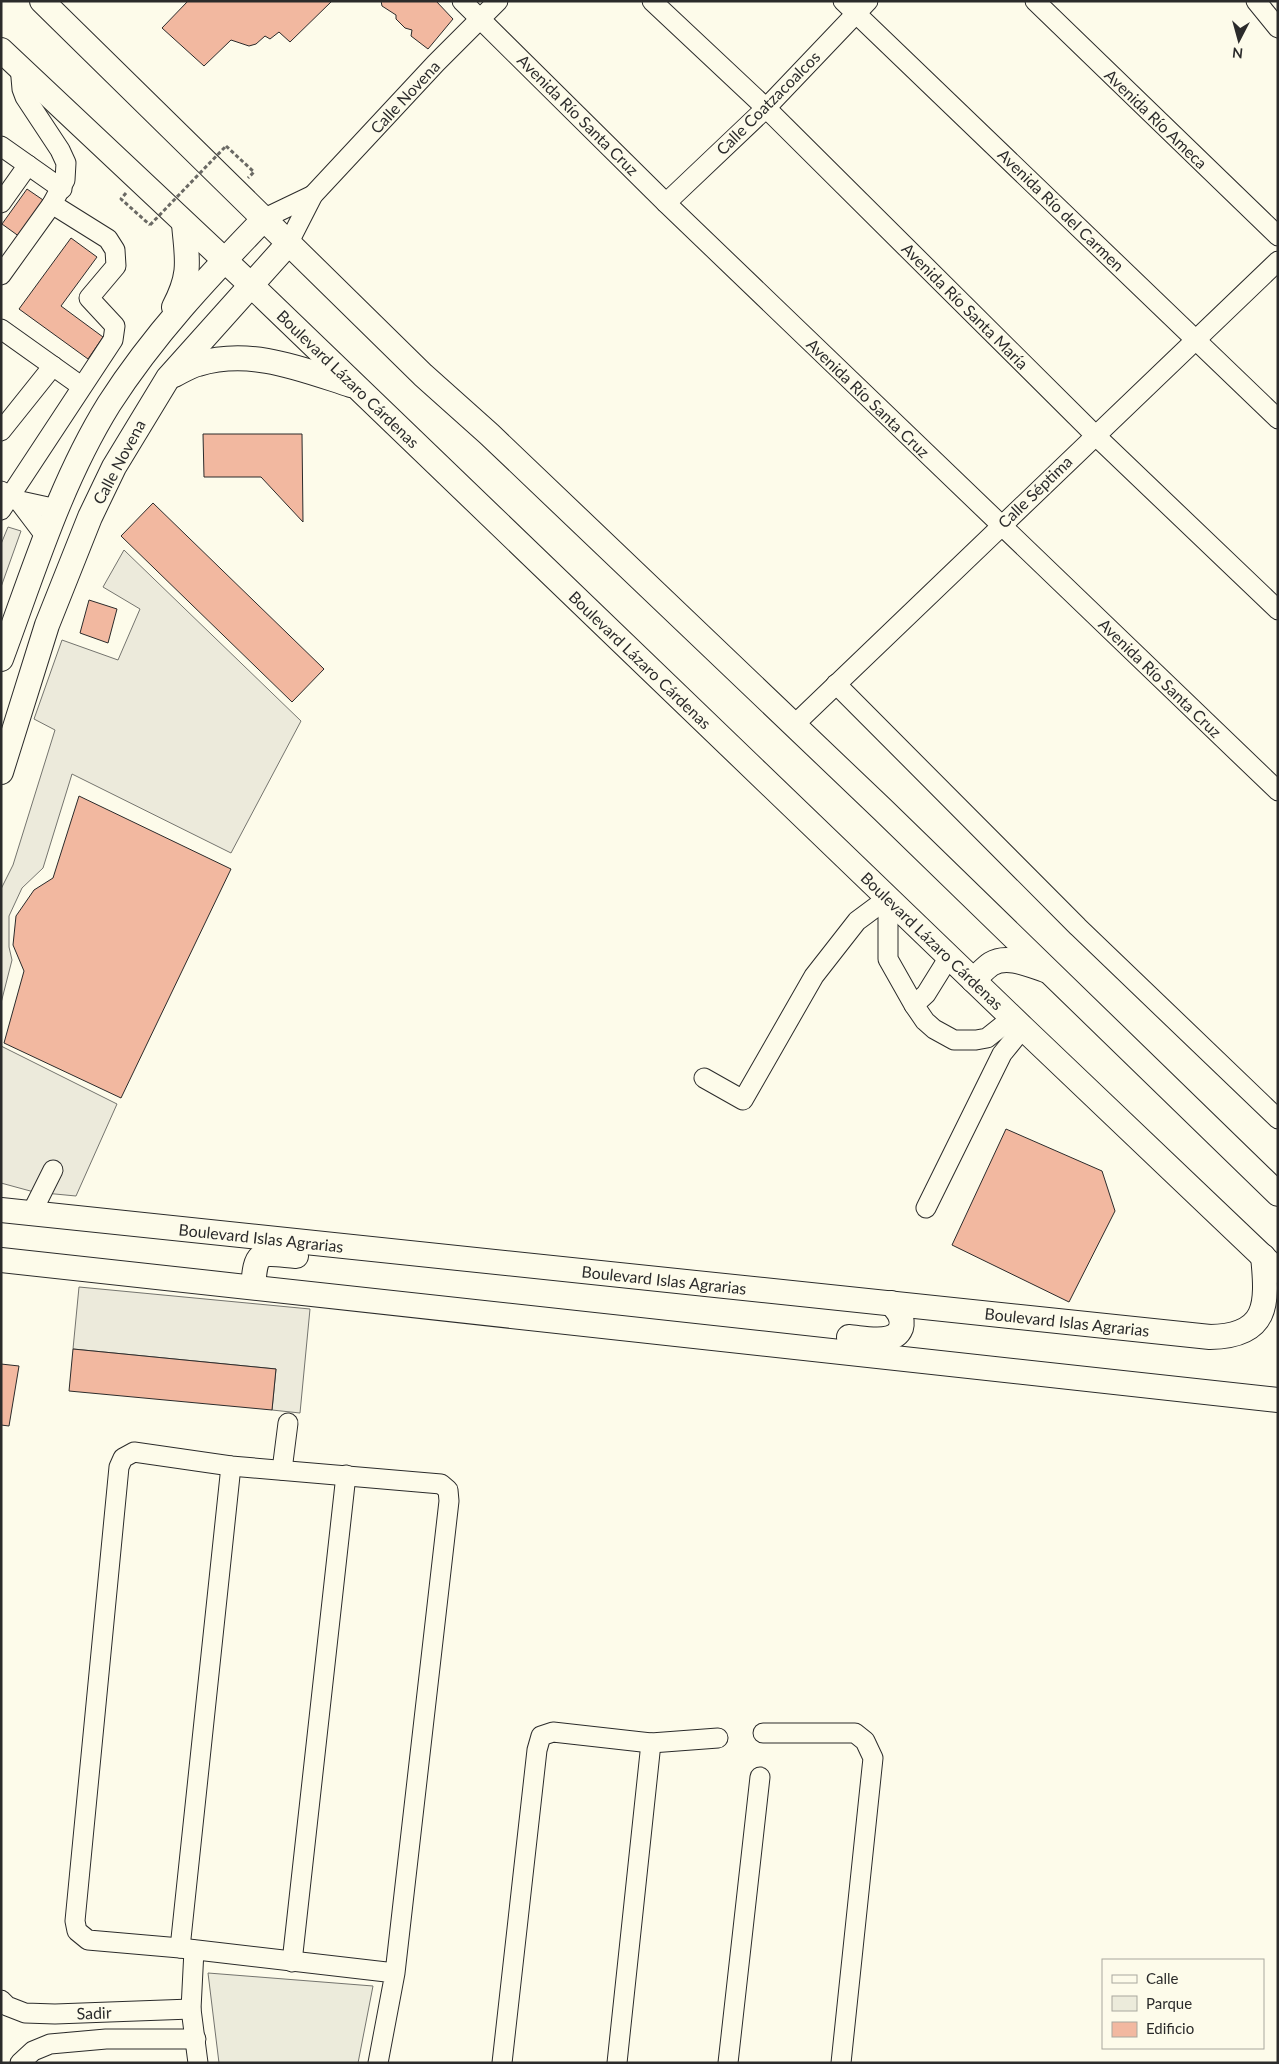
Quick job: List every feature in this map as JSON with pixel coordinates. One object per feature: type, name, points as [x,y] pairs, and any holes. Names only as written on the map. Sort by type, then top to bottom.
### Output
[{"type":"main road","points":[[42,1],[423,375],[490,434],[1050,972],[1278,1194]]},
{"type":"main road","name":"Boulevard Lázaro Cárdenas","points":[[1,50],[251,285],[1017,1023],[1270,1263]]},
{"type":"main road","name":"Calle Novena","points":[[1,659],[57,509],[91,436],[108,406],[164,326],[265,218]]},
{"type":"main road","points":[[164,326],[186,280],[188,265],[184,224]]},
{"type":"main road","name":"Calle Novena","points":[[1,772],[47,625],[94,508],[114,467],[168,378],[288,244]]},
{"type":"main road","points":[[168,378],[197,364],[218,359],[262,359],[288,365],[356,387]]},
{"type":"main road","points":[[47,625],[45,613],[47,597],[67,533],[64,521],[57,509]]},
{"type":"main road","points":[[973,980],[991,964],[1000,960],[1009,960],[1050,972]]},
{"type":"main road","points":[[1,1198],[31,1214]]},
{"type":"main road","name":"Boulevard Islas Agrarias","points":[[1,1210],[1210,1337],[1226,1336],[1247,1330],[1258,1320],[1265,1297],[1270,1263]]},
{"type":"main road","points":[[252,1287],[255,1263],[262,1256],[271,1254],[328,1259],[364,1248]]},
{"type":"main road","points":[[4,1261],[1278,1400]]},
{"type":"main road","points":[[750,1342],[771,1328],[879,1340],[892,1337],[900,1329],[902,1321],[899,1313],[891,1303]]},
{"type":"street","name":"Avenida Río Santa Cruz","points":[[462,1],[666,203],[1278,791]]},
{"type":"street","name":"Calle Novena","points":[[288,244],[313,195],[436,63],[498,1]]},
{"type":"street","name":"Avenida Río Santa María","points":[[652,1],[766,108],[1095,435],[1278,610]]},
{"type":"street","name":"Avenida Río Ameca","points":[[1035,1],[1278,236]]},
{"type":"street","points":[[1256,1],[1278,28]]},
{"type":"street","name":"Calle Coatzacoalcos","points":[[666,203],[766,108],[855,5]]},
{"type":"street","name":"Avenida Río del Carmen","points":[[855,5],[1278,419]]},
{"type":"street","points":[[1,275],[57,196],[65,180],[66,162],[25,98],[22,89],[20,66]]},
{"type":"street","points":[[1,146],[28,164],[57,196],[108,239],[115,250],[116,266],[89,298],[115,326],[113,340],[7,500]]},
{"type":"street","points":[[1,203],[28,164]]},
{"type":"street","name":"Calle Novena","points":[[265,218],[313,195]]},
{"type":"street","name":"Calle Séptima","points":[[794,726],[1001,525],[1278,261]]},
{"type":"street","points":[[4,337],[53,366],[81,386]]},
{"type":"street","points":[[1,431],[53,366]]},
{"type":"street","points":[[7,500],[57,509]]},
{"type":"street","points":[[7,500],[46,537]]},
{"type":"street","points":[[836,684],[1078,927],[1278,1119]]},
{"type":"street","points":[[888,898],[888,959],[914,1005],[934,1030],[954,1040],[987,1038],[1017,1023]]},
{"type":"street","points":[[704,1078],[743,1100],[814,976],[857,921],[888,898]]},
{"type":"street","points":[[914,1005],[926,994],[949,957]]},
{"type":"street","points":[[926,1208],[1017,1023]]},
{"type":"street","points":[[31,1214],[53,1170]]},
{"type":"street","points":[[282,1470],[288,1423]]},
{"type":"street","points":[[378,2063],[395,1973],[449,1501],[448,1490],[441,1484],[231,1466],[134,1452],[123,1458],[119,1467],[75,1921],[78,1931],[88,1940],[187,1949],[395,1973]]},
{"type":"street","points":[[198,2063],[187,1949],[231,1466]]},
{"type":"street","points":[[292,1962],[346,1475]]},
{"type":"street","points":[[502,2063],[537,1750],[541,1736],[553,1732],[652,1743],[718,1738]]},
{"type":"street","points":[[763,1733],[854,1733],[865,1741],[873,1758],[841,2063]]},
{"type":"street","points":[[617,2063],[652,1743]]},
{"type":"street","points":[[728,2063],[760,1777]]},
{"type":"street","name":"Sadir","points":[[1,2000],[7,2006],[25,2013],[55,2014],[192,2009]]},
{"type":"street","name":"Sadir","points":[[20,2063],[33,2052],[50,2044],[106,2039],[196,2039]]},
{"type":"path","points":[[121,198],[150,225],[226,146],[254,172]]},
{"type":"green space","points":[[208,1973],[373,1986],[358,2063],[219,2063]]},
{"type":"shaded area","points":[[8,527],[21,531],[1,587],[1,544]]},
{"type":"shaded area","points":[[124,550],[301,721],[231,853],[72,774],[43,868],[22,888],[9,916],[9,947],[12,960],[1,1003],[1,889],[13,865],[55,730],[34,719],[62,640],[118,660],[140,609],[103,587]]},
{"type":"shaded area","points":[[1,1046],[117,1104],[76,1196],[34,1192],[1,1183]]},
{"type":"shaded area","points":[[79,1287],[310,1309],[300,1413],[272,1410],[276,1369],[73,1349]]},
{"type":"building","points":[[188,1],[332,1],[290,42],[279,32],[270,39],[265,36],[256,44],[249,46],[231,40],[204,66],[162,28]]},
{"type":"building","points":[[381,1],[436,1],[453,19],[428,49],[411,36],[412,30],[405,28],[396,19],[396,15],[382,6]]},
{"type":"building","points":[[27,189],[46,202],[20,237],[2,224]]},
{"type":"building","points":[[71,238],[97,257],[61,306],[103,337],[88,359],[19,309]]},
{"type":"building","points":[[203,434],[302,434],[303,522],[261,477],[204,477]]},
{"type":"building","points":[[153,503],[324,669],[292,702],[121,536]]},
{"type":"building","points":[[89,600],[117,609],[108,643],[80,633]]},
{"type":"building","points":[[79,796],[231,869],[121,1098],[4,1043],[24,971],[13,945],[16,916],[34,890],[53,878]]},
{"type":"building","points":[[1006,1129],[1102,1171],[1115,1211],[1069,1302],[952,1245]]},
{"type":"building","points":[[73,1349],[276,1369],[272,1410],[69,1391]]},
{"type":"building","points":[[1,1364],[19,1366],[9,1426],[1,1425]]}]
